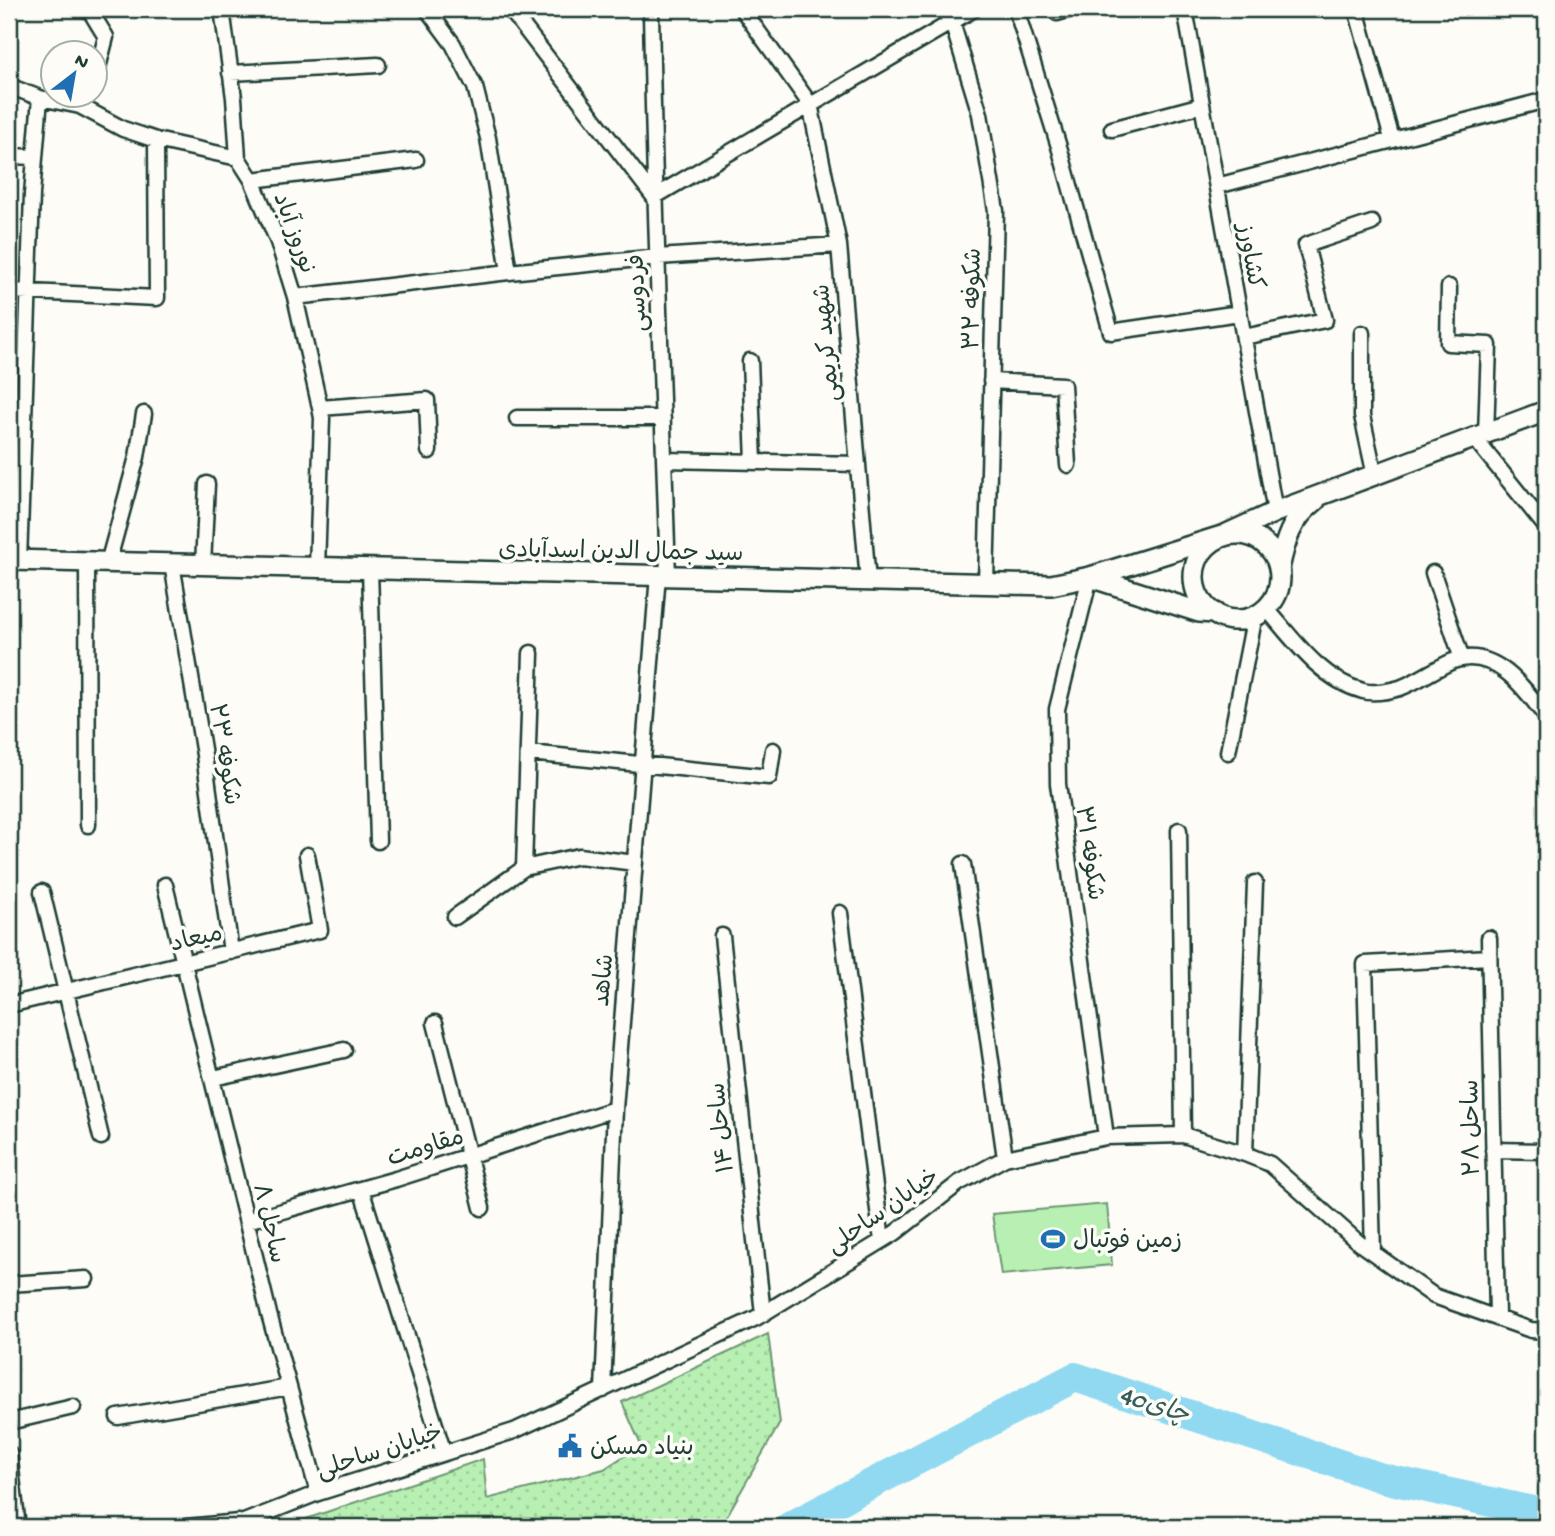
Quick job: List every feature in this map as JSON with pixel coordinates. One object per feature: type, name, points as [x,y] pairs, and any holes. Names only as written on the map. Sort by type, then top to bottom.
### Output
[{"type":"main road","points":[[1321,496],[1300,512],[1285,542],[1275,597],[1261,612],[1242,620],[1227,619],[1203,604],[1196,592],[1196,564],[1202,551],[1212,541],[1275,512],[1546,411]]},
{"type":"main road","points":[[1225,535],[1253,537],[1265,545],[1274,556],[1279,569]]},
{"type":"main road","name":"سید جمال الدین اسدآبادی","points":[[14,561],[1051,585],[1090,577],[1225,535]]},
{"type":"main road","points":[[1090,577],[1199,612],[1215,613]]},
{"type":"street","points":[[89,9],[107,38]]},
{"type":"street","points":[[81,108],[123,129],[156,140],[237,158],[222,9]]},
{"type":"street","points":[[427,9],[453,44],[475,87],[488,138],[509,272]]},
{"type":"street","points":[[510,9],[654,197],[974,9]]},
{"type":"street","name":"فردوسی","points":[[651,9],[654,197],[664,460],[663,576]]},
{"type":"street","points":[[742,9],[810,104]]},
{"type":"street","points":[[942,9],[952,22]]},
{"type":"street","points":[[1016,9],[1060,150],[1111,332],[1239,313]]},
{"type":"street","name":"کشاورز","points":[[1185,9],[1275,512]]},
{"type":"street","points":[[1356,9],[1392,139]]},
{"type":"street","name":"شکوفه ۳۲","points":[[952,22],[980,114],[996,211],[986,583]]},
{"type":"street","points":[[230,73],[378,65]]},
{"type":"street","points":[[9,86],[38,96]]},
{"type":"street","points":[[1217,186],[1546,100]]},
{"type":"street","name":"شهید کریمی","points":[[810,104],[839,244],[868,581]]},
{"type":"street","points":[[1112,129],[1202,105]]},
{"type":"street","points":[[14,561],[39,108]]},
{"type":"street","points":[[9,291],[157,298],[156,140]]},
{"type":"street","points":[[9,156],[36,157]]},
{"type":"street","name":"نوروز آباد","points":[[237,158],[252,180],[278,242],[295,297],[322,418],[317,568]]},
{"type":"street","points":[[252,180],[416,160]]},
{"type":"street","points":[[1244,337],[1325,320],[1306,245],[1372,223]]},
{"type":"street","points":[[295,297],[658,257],[839,244]]},
{"type":"street","points":[[1450,287],[1448,343],[1489,345],[1480,437],[1545,523]]},
{"type":"street","points":[[1362,333],[1362,416],[1375,476]]},
{"type":"street","points":[[750,362],[754,462]]},
{"type":"street","points":[[992,381],[1063,385],[1068,465]]},
{"type":"street","points":[[320,408],[427,400],[429,451]]},
{"type":"street","points":[[108,563],[137,457],[144,414]]},
{"type":"street","points":[[517,418],[663,418]]},
{"type":"street","points":[[664,460],[858,464]]},
{"type":"street","points":[[203,565],[207,485]]},
{"type":"street","points":[[87,562],[88,825]]},
{"type":"street","name":"شکوفه ۲۳","points":[[172,564],[204,755],[231,952]]},
{"type":"street","points":[[370,569],[378,841]]},
{"type":"street","points":[[1433,573],[1462,659]]},
{"type":"street","name":"شاهد","points":[[603,1390],[615,1110],[643,763],[663,576]]},
{"type":"street","name":"شکوفه ۳۱","points":[[1090,577],[1057,709],[1058,784],[1106,1136]]},
{"type":"street","points":[[1228,752],[1261,612],[1330,675],[1364,692],[1390,691],[1418,681],[1453,661],[1476,657],[1498,666],[1525,688],[1546,717]]},
{"type":"street","points":[[524,868],[531,653]]},
{"type":"street","points":[[529,753],[769,777],[773,750]]},
{"type":"street","points":[[1179,830],[1183,1135]]},
{"type":"street","name":"میعاد","points":[[9,1005],[320,930],[307,855]]},
{"type":"street","points":[[455,917],[524,868],[579,856],[635,863]]},
{"type":"street","points":[[963,864],[1005,1158]]},
{"type":"street","points":[[1245,1154],[1255,883]]},
{"type":"street","name":"ساحل ۸","points":[[165,885],[247,1221],[318,1493]]},
{"type":"street","points":[[42,892],[101,1138]]},
{"type":"street","points":[[840,913],[882,1241]]},
{"type":"street","name":"ساحل ۱۴","points":[[722,936],[763,1314]]},
{"type":"street","name":"ساحل ۲۸","points":[[1489,938],[1497,1317]]},
{"type":"street","points":[[1373,1252],[1365,964],[1489,957]]},
{"type":"street","points":[[435,1023],[482,1208]]},
{"type":"street","points":[[213,1078],[344,1050]]},
{"type":"street","name":"مقاومت","points":[[247,1221],[361,1189],[615,1110]]},
{"type":"street","name":"خیابان ساحلی","points":[[186,1527],[237,1524],[318,1493],[514,1431],[763,1314],[882,1241],[959,1184],[1005,1158],[1106,1136],[1183,1135],[1270,1164],[1373,1252],[1434,1296],[1531,1329],[1546,1331]]},
{"type":"street","points":[[1493,1150],[1546,1151]]},
{"type":"street","points":[[361,1189],[444,1453]]},
{"type":"street","points":[[9,1284],[86,1279]]},
{"type":"street","points":[[118,1417],[289,1387]]},
{"type":"street","points":[[9,1422],[73,1407]]},
{"type":"street","points":[[9,1453],[18,1527]]},
{"type":"green space","name":"زمین فوتبال","points":[[1107,1204],[1112,1265],[1001,1275],[992,1214]]},
{"type":"green space","points":[[768,1334],[780,1423],[718,1527],[317,1527],[303,1520],[483,1459],[487,1499],[604,1469],[641,1445],[622,1402]]},
{"type":"waterway","name":"40چای","points":[[789,1527],[1075,1377],[1382,1478],[1546,1514]]},
{"type":"place","name":"زمین فوتبال","points":[[1053,1239]]},
{"type":"place","name":"بنیاد مسکن","points":[[570,1446]]}]
